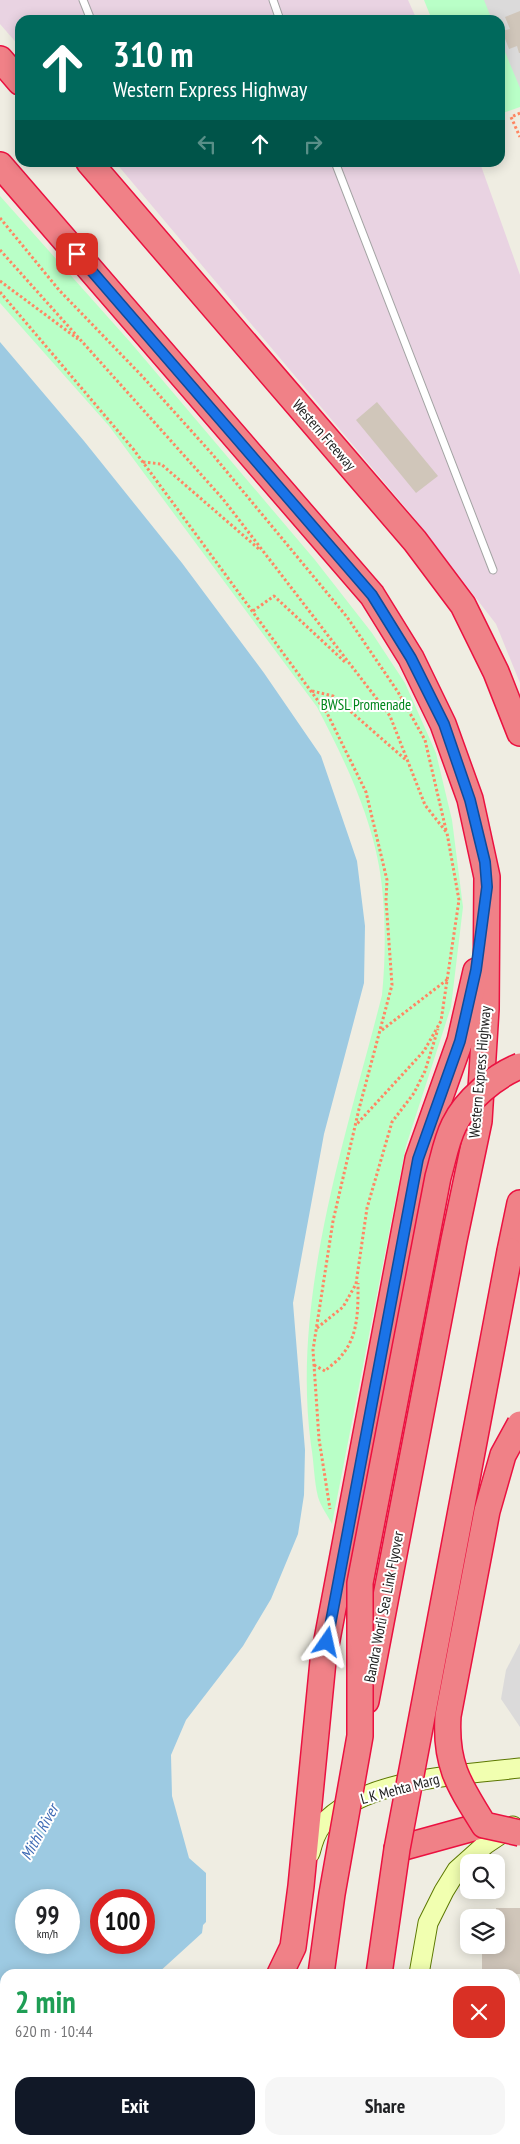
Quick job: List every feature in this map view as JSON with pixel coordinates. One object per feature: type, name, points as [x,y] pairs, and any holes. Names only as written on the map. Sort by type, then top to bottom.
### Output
[{"type":"highway","points":[[0,59],[15,76]]},
{"type":"highway","name":"Western Express Highway","points":[[0,166],[372,595],[411,658],[444,724],[470,800],[485,862],[487,887],[486,1009],[479,1121],[454,1240]]},
{"type":"highway","name":"Western Freeway","points":[[93,167],[415,541],[463,605],[496,672],[520,732]]},
{"type":"highway","points":[[282,1969],[293,1947],[325,1652],[418,1159],[460,1041],[476,970],[487,887]]},
{"type":"highway","points":[[360,1736],[360,1583],[438,1177],[448,1140],[455,1123],[469,1103],[490,1084],[520,1066]]},
{"type":"highway","points":[[379,1969],[397,1849],[520,1203]]},
{"type":"highway","name":"Bandra Worli Sea Link Flyover","points":[[322,1969],[334,1884],[360,1736],[454,1240]]},
{"type":"highway","points":[[484,1825],[462,1790],[451,1764],[446,1740],[448,1716],[487,1511],[503,1455],[520,1424]]},
{"type":"highway","points":[[397,1849],[484,1825],[520,1833]]},
{"type":"main road","name":"L K Mehta Marg","points":[[301,1886],[312,1848],[321,1826],[345,1805],[366,1795],[434,1778],[520,1770]]},
{"type":"main road","points":[[420,1969],[428,1923],[457,1870],[486,1844],[520,1821]]},
{"type":"lane","points":[[83,0],[89,15]]},
{"type":"lane","points":[[273,0],[278,15]]},
{"type":"lane","points":[[337,167],[493,570]]},
{"type":"path","points":[[520,113],[511,117],[520,137]]},
{"type":"path","points":[[0,218],[59,290],[142,376],[213,455],[347,617],[398,692],[425,740],[447,833],[459,900],[441,1021],[425,1071],[414,1093],[392,1122],[367,1208],[356,1284],[343,1307],[316,1328]]},
{"type":"path","points":[[0,250],[223,499],[390,716],[425,804],[447,833]]},
{"type":"path","points":[[0,282],[84,344]]},
{"type":"path","points":[[0,292],[143,462],[253,611],[331,718],[366,792],[387,880],[386,900],[392,985],[355,1126],[333,1221],[313,1350],[318,1439],[331,1515]]},
{"type":"path","points":[[143,462],[161,464],[265,554]]},
{"type":"path","points":[[253,611],[274,596],[353,669]]},
{"type":"path","points":[[311,691],[334,696],[408,761]]},
{"type":"path","points":[[381,1031],[448,978]]},
{"type":"path","points":[[355,1126],[424,1051],[441,1021]]},
{"type":"path","points":[[313,1364],[325,1371],[343,1355],[353,1335],[358,1312],[358,1273]]},
{"type":"shaded area","points":[[0,0],[408,0],[415,15],[15,15],[15,41],[0,24]]},
{"type":"shaded area","points":[[477,0],[520,0],[520,101],[505,66],[505,15],[484,15]]},
{"type":"shaded area","points":[[119,167],[481,167],[520,275],[520,683],[496,624],[415,519]]},
{"type":"shaded area","points":[[520,1643],[520,1727],[501,1699],[506,1670]]},
{"type":"green space","points":[[424,0],[484,0],[490,15],[430,15]]},
{"type":"green space","points":[[505,52],[520,88],[520,107],[505,112]]},
{"type":"green space","name":"BWSL Promenade","points":[[0,196],[131,343],[315,560],[372,633],[405,683],[436,753],[452,820],[463,907],[451,1007],[406,1146],[332,1524],[319,1501],[311,1445],[307,1389],[309,1333],[315,1275],[338,1161],[382,995],[385,947],[384,914],[375,845],[354,784],[317,707],[109,426],[0,303]]},
{"type":"water","name":"Mithi River","points":[[0,342],[84,441],[182,563],[264,673],[321,756],[357,861],[365,926],[364,983],[324,1134],[293,1303],[305,1450],[304,1495],[298,1534],[271,1599],[243,1646],[186,1720],[171,1755],[172,1796],[189,1858],[206,1873],[206,1922],[203,1925],[202,1933],[162,1969],[0,1969]]},
{"type":"building","points":[[520,11],[520,53],[517,46],[509,49],[505,39],[505,30],[510,29],[505,17]]},
{"type":"building","points":[[377,402],[438,476],[416,493],[356,420]]},
{"type":"building","points":[[496,1908],[520,1908],[520,1969],[482,1969],[482,1954],[505,1954],[505,1909]]},
{"type":"route","points":[[77,254],[372,595],[411,658],[444,724],[470,800],[485,862],[487,887],[476,970],[460,1041],[418,1159],[327,1642]]}]
